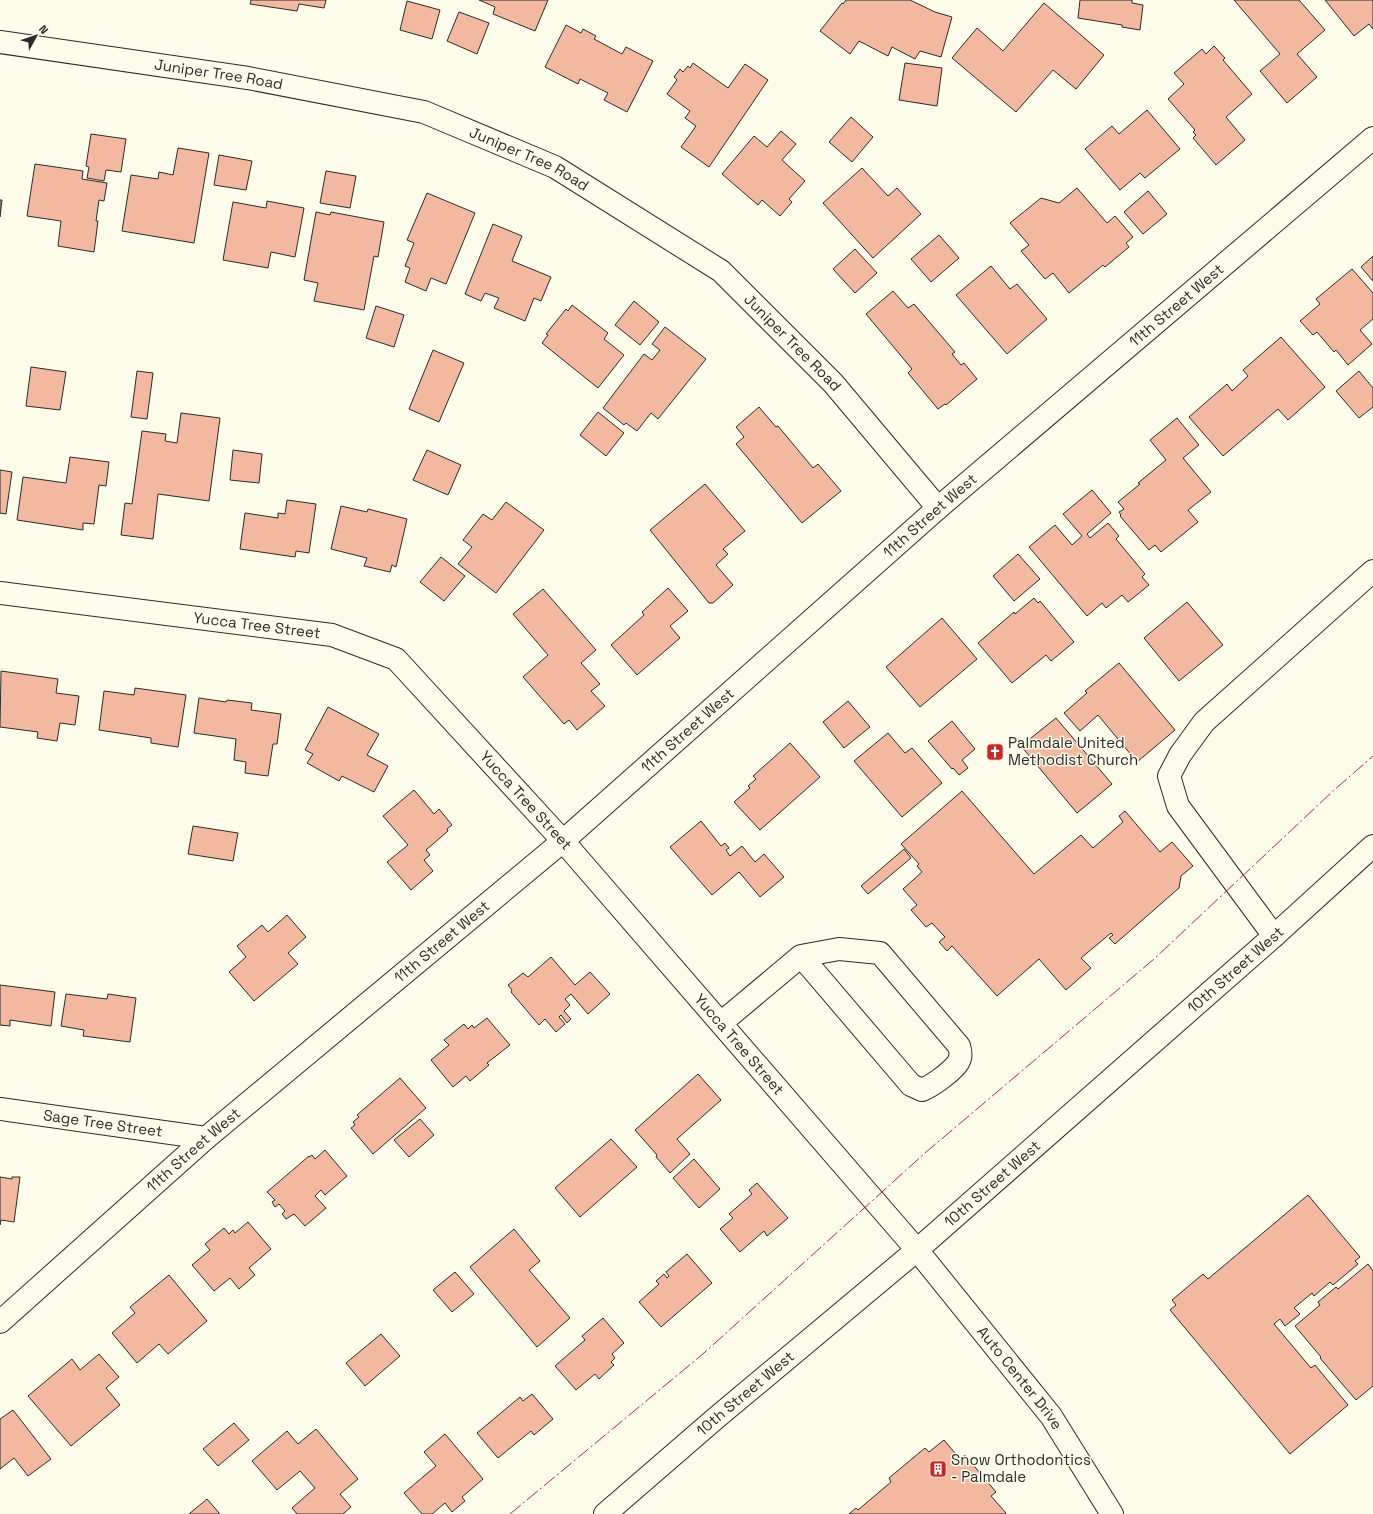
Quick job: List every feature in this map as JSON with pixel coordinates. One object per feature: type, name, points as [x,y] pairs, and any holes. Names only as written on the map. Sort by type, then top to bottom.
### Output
[{"type":"street","name":"Juniper Tree Road","points":[[0,42],[248,78],[424,112],[555,167],[720,270],[833,383],[938,508]]},
{"type":"street","name":"11th Street West","points":[[0,1322],[206,1138],[563,840],[938,508],[1373,138]]},
{"type":"street","points":[[1274,936],[1178,806],[1169,776],[1180,755],[1204,722],[1373,571]]},
{"type":"street","name":"Yucca Tree Street","points":[[0,593],[332,635],[396,659],[563,840],[917,1250]]},
{"type":"street","name":"10th Street West","points":[[605,1514],[716,1418],[917,1250],[1274,936],[1373,846]]},
{"type":"street","points":[[721,1023],[801,956],[839,949],[880,953],[959,1046],[961,1054],[958,1064],[932,1086],[922,1090],[911,1085],[801,956]]},
{"type":"street","name":"Sage Tree Street","points":[[0,1109],[206,1138]]},
{"type":"street","name":"Auto Center Drive","points":[[917,1250],[1051,1416],[1112,1514]]},
{"type":"building","points":[[251,0],[326,0],[324,8],[299,4],[297,11],[250,4]]},
{"type":"building","points":[[479,0],[548,0],[535,31],[493,14],[495,7]]},
{"type":"building","points":[[846,0],[910,0],[935,12],[952,17],[941,57],[920,51],[915,59],[892,47],[888,56],[859,41],[850,54],[820,31]]},
{"type":"building","points":[[1080,0],[1132,0],[1132,3],[1143,5],[1140,30],[1122,27],[1122,25],[1078,18]]},
{"type":"building","points":[[1234,0],[1299,0],[1325,30],[1297,54],[1317,77],[1287,103],[1260,71],[1280,54]]},
{"type":"building","points":[[1325,0],[1373,0],[1373,29],[1369,24],[1354,36]]},
{"type":"building","points":[[407,1],[440,10],[432,39],[400,30]]},
{"type":"building","points":[[1044,3],[1104,55],[1076,89],[1053,70],[1016,112],[952,58],[977,28],[1003,51]]},
{"type":"building","points":[[459,12],[489,23],[477,54],[447,41]]},
{"type":"building","points":[[566,25],[581,33],[583,29],[596,36],[594,39],[622,54],[626,47],[653,61],[627,112],[604,100],[608,93],[580,79],[578,84],[545,67]]},
{"type":"building","points":[[1214,46],[1225,58],[1223,60],[1252,94],[1226,117],[1245,140],[1216,165],[1193,138],[1196,135],[1193,132],[1195,130],[1168,99],[1184,84],[1174,73],[1202,49],[1206,54]]},
{"type":"building","points":[[693,63],[728,88],[745,64],[768,80],[709,167],[681,147],[696,126],[685,118],[690,111],[667,94],[677,80],[674,77],[680,69],[683,72],[688,66],[690,68]]},
{"type":"building","points":[[905,63],[942,68],[937,106],[899,100]]},
{"type":"building","points":[[1147,110],[1180,149],[1145,178],[1140,173],[1120,190],[1085,149],[1112,126],[1119,134]]},
{"type":"building","points":[[851,117],[873,137],[852,162],[829,142]]},
{"type":"building","points":[[781,131],[796,144],[782,160],[805,181],[789,199],[792,202],[780,216],[762,200],[758,205],[722,174],[754,136],[767,147]]},
{"type":"building","points":[[91,134],[126,139],[121,172],[106,170],[104,181],[87,178],[89,167],[86,166]]},
{"type":"building","points":[[178,148],[209,153],[194,243],[122,231],[131,175],[158,179],[159,172],[173,175]]},
{"type":"building","points":[[219,155],[252,161],[246,190],[214,185]]},
{"type":"building","points":[[35,164],[83,171],[82,179],[107,183],[104,201],[99,200],[94,252],[58,246],[61,221],[27,216]]},
{"type":"building","points":[[862,168],[888,196],[897,188],[921,214],[873,258],[823,203]]},
{"type":"building","points":[[326,171],[356,176],[350,208],[320,203]]},
{"type":"building","points":[[1077,188],[1107,223],[1115,216],[1133,237],[1126,243],[1129,247],[1105,267],[1103,265],[1069,293],[1053,273],[1045,279],[1021,251],[1029,245],[1010,223],[1041,198],[1059,203]]},
{"type":"building","points":[[1148,191],[1167,214],[1143,234],[1124,212]]},
{"type":"building","points":[[427,193],[475,213],[446,284],[431,278],[426,291],[405,282],[410,268],[405,266],[414,243],[407,240]]},
{"type":"building","points":[[0,200],[2,200],[0,217]]},
{"type":"building","points":[[267,201],[304,208],[295,257],[271,252],[268,268],[223,260],[233,202],[266,208]]},
{"type":"building","points":[[316,212],[330,215],[331,212],[384,222],[378,257],[374,256],[364,310],[314,301],[318,283],[304,280]]},
{"type":"building","points":[[493,224],[522,236],[512,261],[551,277],[541,301],[534,298],[525,321],[494,308],[499,298],[485,293],[481,301],[465,294]]},
{"type":"building","points":[[939,235],[959,258],[931,282],[911,259]]},
{"type":"building","points":[[855,249],[877,273],[855,293],[833,269]]},
{"type":"building","points":[[1373,256],[1373,281],[1361,267]]},
{"type":"building","points":[[991,266],[1010,289],[1017,284],[1047,319],[1007,354],[956,295]]},
{"type":"building","points":[[1352,269],[1373,293],[1373,319],[1360,330],[1372,344],[1348,365],[1336,350],[1334,352],[1317,332],[1313,335],[1300,321],[1320,304],[1316,299]]},
{"type":"building","points":[[893,291],[908,308],[914,304],[955,352],[952,354],[961,365],[964,363],[977,379],[946,405],[945,404],[938,409],[908,373],[912,369],[866,314]]},
{"type":"building","points":[[634,301],[659,322],[640,345],[615,325]]},
{"type":"building","points":[[572,305],[608,333],[604,339],[624,355],[598,388],[542,343],[548,335],[546,334],[566,309],[568,311]]},
{"type":"building","points":[[376,306],[404,315],[394,347],[366,338]]},
{"type":"building","points":[[665,327],[706,359],[658,419],[651,413],[637,431],[626,423],[624,425],[603,408],[644,354],[652,360],[660,350],[652,344]]},
{"type":"building","points":[[1281,337],[1325,387],[1288,420],[1278,409],[1223,456],[1189,417],[1227,384],[1232,391],[1248,376],[1243,370]]},
{"type":"building","points":[[433,350],[464,363],[439,422],[409,409]]},
{"type":"building","points":[[31,367],[66,372],[60,410],[26,406]]},
{"type":"building","points":[[137,371],[153,373],[147,419],[131,417]]},
{"type":"building","points":[[1359,371],[1373,388],[1373,407],[1359,418],[1336,391]]},
{"type":"building","points":[[759,407],[776,427],[778,426],[813,468],[818,464],[841,491],[802,523],[736,444],[744,437],[736,427]]},
{"type":"building","points":[[598,412],[624,433],[606,456],[580,435]]},
{"type":"building","points":[[181,413],[220,418],[209,501],[158,494],[153,539],[121,535],[125,503],[132,504],[142,431],[166,434],[165,441],[177,443]]},
{"type":"building","points":[[1177,418],[1199,445],[1183,458],[1211,492],[1188,510],[1198,522],[1161,552],[1155,545],[1149,550],[1120,516],[1121,515],[1119,512],[1124,509],[1118,502],[1166,460],[1150,440]]},
{"type":"building","points":[[233,450],[262,454],[259,483],[230,480]]},
{"type":"building","points":[[427,450],[461,465],[448,495],[413,480]]},
{"type":"building","points":[[70,457],[109,462],[106,486],[99,485],[94,524],[83,523],[83,530],[17,520],[23,477],[66,483]]},
{"type":"building","points":[[0,470],[12,472],[6,514],[0,513]]},
{"type":"building","points":[[705,484],[745,531],[723,549],[728,554],[716,565],[733,585],[713,603],[709,603],[650,530]]},
{"type":"building","points":[[1092,490],[1111,513],[1087,534],[1090,538],[1108,523],[1119,536],[1116,539],[1145,574],[1142,577],[1149,585],[1128,602],[1122,595],[1106,608],[1102,603],[1087,616],[1029,547],[1055,525],[1072,545],[1082,536],[1063,514]]},
{"type":"building","points":[[287,500],[316,504],[309,553],[296,551],[295,557],[240,549],[245,513],[278,518],[278,513],[285,514]]},
{"type":"building","points":[[506,502],[544,530],[496,593],[458,564],[472,547],[463,540],[483,514],[492,520]]},
{"type":"building","points":[[341,506],[367,512],[368,509],[407,519],[396,567],[392,565],[390,572],[364,566],[367,558],[331,549]]},
{"type":"building","points":[[1018,554],[1040,579],[1014,601],[993,576]]},
{"type":"building","points":[[441,557],[465,576],[444,601],[420,582]]},
{"type":"building","points":[[668,588],[688,611],[670,626],[680,638],[637,675],[611,645],[644,615],[642,612]]},
{"type":"building","points":[[543,589],[596,650],[581,663],[600,684],[591,691],[605,706],[577,730],[569,720],[564,724],[523,677],[548,655],[513,614]]},
{"type":"building","points":[[1034,598],[1038,603],[1040,601],[1074,642],[1051,661],[1046,655],[1012,683],[978,643],[1014,612],[1015,614]]},
{"type":"building","points":[[1187,602],[1223,645],[1179,681],[1144,638]]},
{"type":"building","points":[[942,618],[977,659],[920,707],[886,667]]},
{"type":"building","points":[[1119,663],[1175,730],[1137,762],[1098,715],[1080,731],[1064,713],[1087,693],[1085,691]]},
{"type":"building","points":[[1,671],[58,679],[56,693],[79,696],[75,725],[60,723],[57,741],[37,738],[38,732],[0,727]]},
{"type":"building","points":[[135,688],[186,695],[178,747],[151,743],[151,738],[99,730],[104,691],[134,695]]},
{"type":"building","points":[[199,698],[226,702],[227,700],[252,703],[251,710],[281,714],[277,744],[273,744],[268,776],[245,773],[246,762],[234,760],[236,739],[194,733]]},
{"type":"building","points":[[848,701],[870,727],[844,748],[823,722]]},
{"type":"building","points":[[328,707],[379,734],[367,755],[388,766],[374,792],[342,776],[339,781],[307,763],[313,754],[305,750]]},
{"type":"building","points":[[1056,718],[1112,784],[1077,813],[1021,746]]},
{"type":"building","points":[[952,721],[975,749],[962,760],[968,768],[959,775],[928,741]]},
{"type":"building","points":[[888,733],[905,753],[912,748],[942,783],[902,817],[854,761]]},
{"type":"building","points":[[790,743],[820,777],[760,830],[734,802],[750,788],[748,786],[756,779],[753,776]]},
{"type":"building","points":[[414,790],[434,814],[439,809],[452,825],[447,829],[448,831],[426,850],[430,855],[424,860],[433,871],[411,890],[387,862],[408,845],[383,816]]},
{"type":"building","points":[[962,791],[1034,874],[1081,835],[1093,848],[1123,822],[1119,816],[1125,811],[1160,852],[1172,842],[1193,866],[1181,876],[1179,888],[1115,944],[1109,938],[1113,935],[1111,933],[1081,958],[1091,968],[1066,990],[1039,959],[997,996],[952,946],[947,951],[939,942],[945,937],[932,923],[926,927],[911,910],[917,905],[903,889],[922,872],[917,866],[919,864],[901,844]]},
{"type":"building","points":[[701,821],[721,846],[725,843],[729,848],[726,850],[730,856],[742,846],[755,862],[764,854],[784,877],[760,897],[739,872],[712,895],[670,847]]},
{"type":"building","points":[[193,826],[238,833],[233,861],[188,854]]},
{"type":"building","points":[[904,849],[911,858],[868,894],[861,886]]},
{"type":"building","points":[[287,915],[306,937],[288,953],[298,964],[254,1001],[229,972],[246,957],[237,946],[262,925],[268,932]]},
{"type":"building","points":[[551,957],[575,985],[590,972],[610,994],[588,1014],[571,994],[565,999],[570,1005],[564,1011],[571,1019],[567,1023],[561,1015],[559,1017],[565,1024],[556,1032],[545,1019],[539,1025],[511,992],[512,990],[508,985],[523,973],[528,977]]},
{"type":"building","points":[[0,985],[55,992],[51,1026],[10,1020],[10,1026],[0,1025]]},
{"type":"building","points":[[66,994],[107,999],[108,994],[136,998],[130,1042],[83,1036],[84,1030],[61,1026]]},
{"type":"building","points":[[487,1018],[510,1045],[487,1063],[489,1065],[470,1081],[466,1076],[453,1087],[431,1060],[449,1045],[444,1040],[464,1024],[468,1029],[472,1025],[474,1028]]},
{"type":"building","points":[[698,1074],[721,1100],[677,1139],[690,1154],[670,1173],[656,1157],[657,1155],[635,1130]]},
{"type":"building","points":[[400,1078],[426,1108],[373,1154],[351,1128],[355,1125],[353,1122],[359,1117],[357,1115]]},
{"type":"building","points":[[420,1119],[434,1135],[409,1157],[394,1140]]},
{"type":"building","points":[[611,1139],[637,1167],[580,1217],[555,1188]]},
{"type":"building","points":[[325,1150],[347,1176],[325,1195],[321,1190],[315,1196],[326,1208],[305,1226],[294,1214],[286,1219],[282,1214],[285,1211],[279,1204],[275,1207],[272,1202],[275,1200],[267,1192],[309,1156],[312,1155],[315,1159]]},
{"type":"building","points":[[694,1159],[720,1189],[699,1208],[673,1178]]},
{"type":"building","points":[[0,1177],[12,1179],[12,1177],[20,1177],[14,1222],[1,1220],[0,1225]]},
{"type":"building","points":[[757,1183],[788,1218],[767,1236],[764,1231],[740,1252],[720,1229],[733,1218],[729,1214],[752,1194],[749,1190]]},
{"type":"building","points":[[1308,1195],[1360,1257],[1355,1261],[1358,1264],[1333,1285],[1330,1282],[1314,1296],[1312,1293],[1294,1308],[1300,1314],[1285,1326],[1280,1319],[1274,1324],[1311,1368],[1315,1365],[1348,1405],[1290,1454],[1170,1310],[1176,1305],[1172,1300],[1203,1274],[1208,1279]]},
{"type":"building","points":[[248,1222],[271,1249],[249,1268],[255,1275],[239,1289],[230,1278],[214,1291],[192,1265],[210,1250],[205,1244],[224,1228],[229,1234],[233,1230],[235,1233]]},
{"type":"building","points":[[514,1229],[540,1261],[529,1270],[570,1318],[537,1347],[470,1267]]},
{"type":"building","points":[[687,1254],[712,1283],[661,1327],[639,1302],[659,1284],[656,1281],[664,1274],[667,1278],[669,1276],[666,1272]]},
{"type":"building","points":[[1368,1264],[1373,1271],[1373,1386],[1356,1400],[1295,1326],[1320,1305],[1318,1302],[1336,1287],[1338,1289]]},
{"type":"building","points":[[455,1272],[474,1294],[452,1312],[433,1290]]},
{"type":"building","points":[[169,1275],[207,1321],[168,1354],[159,1344],[137,1363],[112,1333],[135,1313],[130,1307]]},
{"type":"building","points":[[603,1318],[624,1343],[612,1354],[615,1358],[611,1362],[614,1365],[599,1379],[595,1374],[576,1390],[555,1366],[585,1340],[582,1336]]},
{"type":"building","points":[[381,1334],[400,1356],[365,1386],[346,1363]]},
{"type":"building","points":[[99,1354],[119,1377],[106,1388],[120,1405],[71,1446],[28,1396],[72,1359],[80,1370]]},
{"type":"building","points":[[532,1394],[553,1419],[534,1435],[531,1431],[498,1458],[477,1433],[520,1397],[523,1401]]},
{"type":"building","points":[[13,1410],[51,1459],[28,1476],[14,1458],[0,1469],[0,1419]]},
{"type":"building","points":[[234,1423],[249,1440],[218,1466],[203,1449]]},
{"type":"building","points":[[316,1429],[358,1479],[340,1494],[351,1507],[343,1514],[297,1514],[292,1508],[315,1488],[300,1471],[277,1490],[252,1461],[287,1431],[298,1444]]},
{"type":"building","points":[[445,1434],[483,1479],[462,1497],[465,1501],[452,1512],[445,1503],[432,1514],[422,1514],[404,1493],[436,1466],[424,1452]]},
{"type":"building","name":"Snow Orthodontics - Palmdale","points":[[944,1440],[960,1459],[965,1455],[996,1492],[991,1496],[1006,1513],[1005,1514],[849,1514],[856,1508],[858,1510],[891,1482],[889,1478],[925,1448],[929,1452]]},
{"type":"building","points":[[207,1499],[220,1514],[189,1514]]},
{"type":"power","points":[[510,1514],[704,1353],[925,1153],[1154,959],[1333,791],[1373,756]]},
{"type":"place","name":"Palmdale United Methodist Church","points":[[995,752]]},
{"type":"place","name":"Snow Orthodontics - Palmdale","points":[[938,1469]]}]
